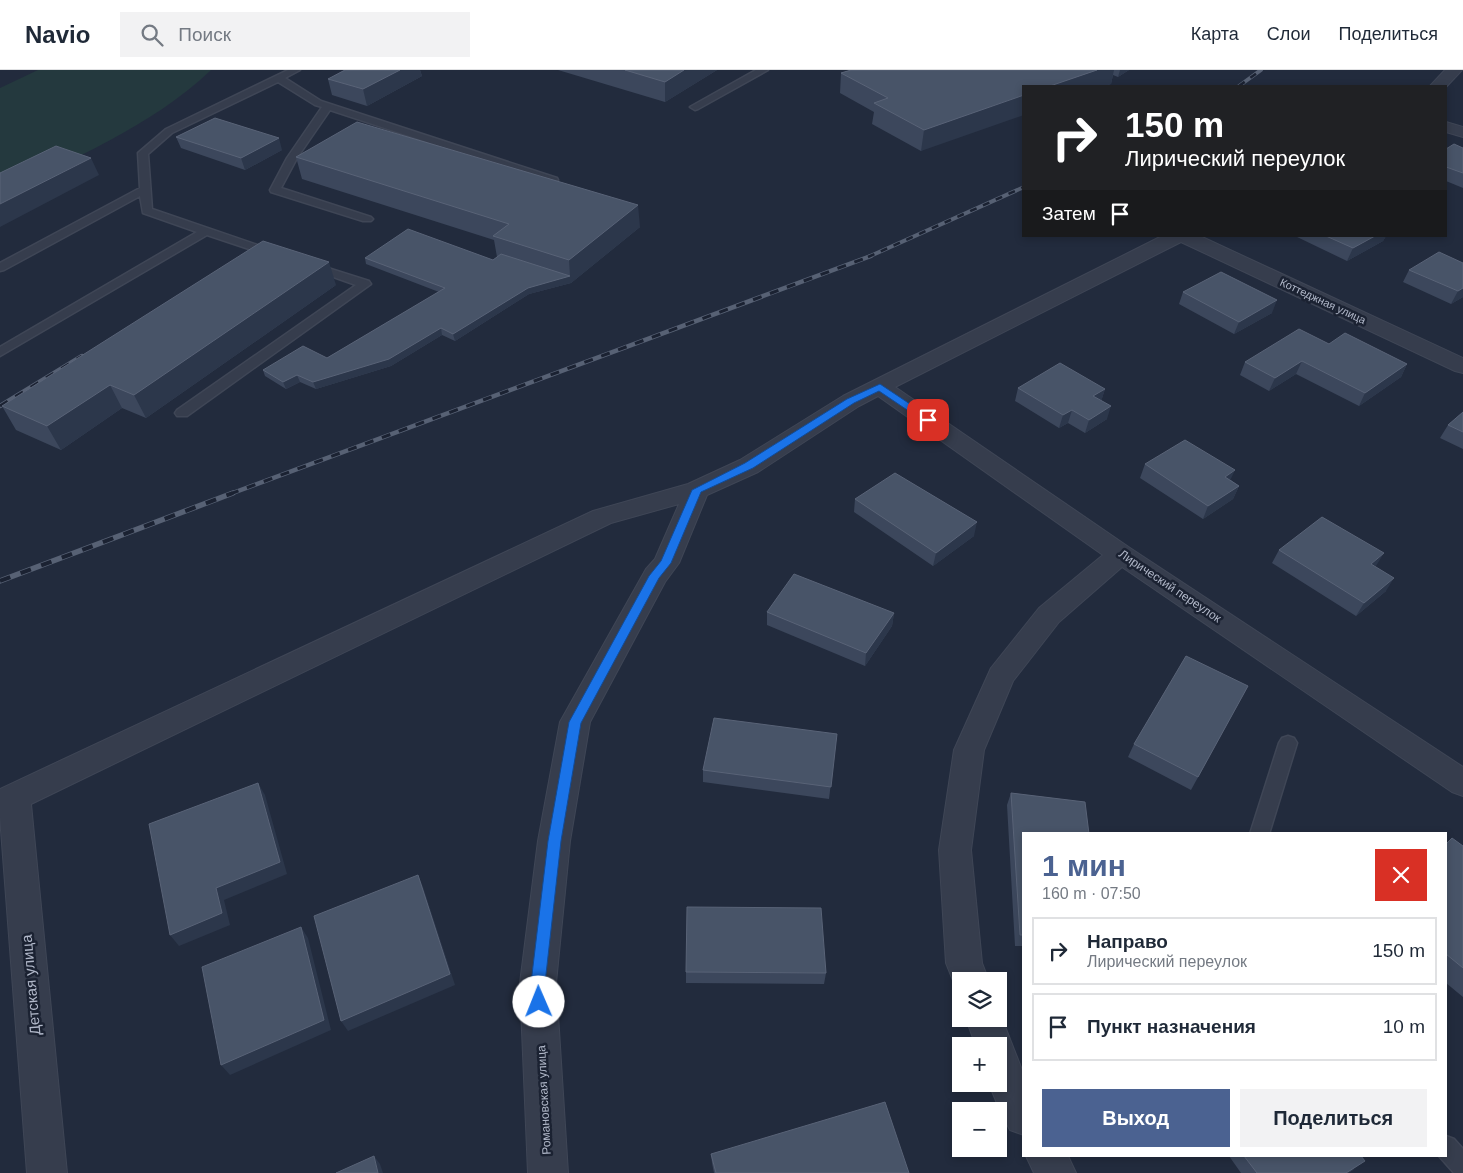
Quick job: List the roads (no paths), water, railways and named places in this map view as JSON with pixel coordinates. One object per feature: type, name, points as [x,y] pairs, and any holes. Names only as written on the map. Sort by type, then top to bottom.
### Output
[{"type":"street","points":[[1439,85],[1454,70]]},
{"type":"street","points":[[1447,127],[1463,132]]},
{"type":"street","points":[[7,800],[602,517],[697,490],[749,466],[851,401],[1175,237]]},
{"type":"street","name":"Коттеджная улица","points":[[1186,237],[1463,366]]},
{"type":"street","name":"Лирический переулок","points":[[880,387],[1121,554],[1463,783]]},
{"type":"street","name":"Романовская улица","points":[[548,1173],[538,983],[554,841],[575,722],[655,576],[666,563],[697,490]]},
{"type":"street","points":[[968,972],[964,963],[955,850],[969,750],[1001,676],[1049,615],[1121,554]]},
{"type":"street","name":"Детская улица","points":[[7,800],[47,1173]]},
{"type":"street","points":[[1007,1081],[1012,1095],[1022,1112]]},
{"type":"street","points":[[1047,1157],[1056,1173]]},
{"type":"lane","points":[[182,413],[365,284],[147,211],[143,152],[170,130],[295,70]]},
{"type":"lane","points":[[695,107],[763,70]]},
{"type":"lane","points":[[278,78],[318,103],[561,183]]},
{"type":"lane","points":[[328,106],[292,158],[275,190],[368,220]]},
{"type":"lane","points":[[0,268],[145,189]]},
{"type":"lane","points":[[0,352],[206,231]]},
{"type":"lane","points":[[1260,832],[1288,743]]},
{"type":"lane","points":[[1447,1148],[1463,1166]]},
{"type":"railway","points":[[1240,85],[1261,70]]},
{"type":"railway","points":[[868,257],[1022,188]]},
{"type":"railway","points":[[230,494],[871,256]]},
{"type":"railway","points":[[0,406],[82,356]]},
{"type":"railway","points":[[0,581],[233,493]]}]
